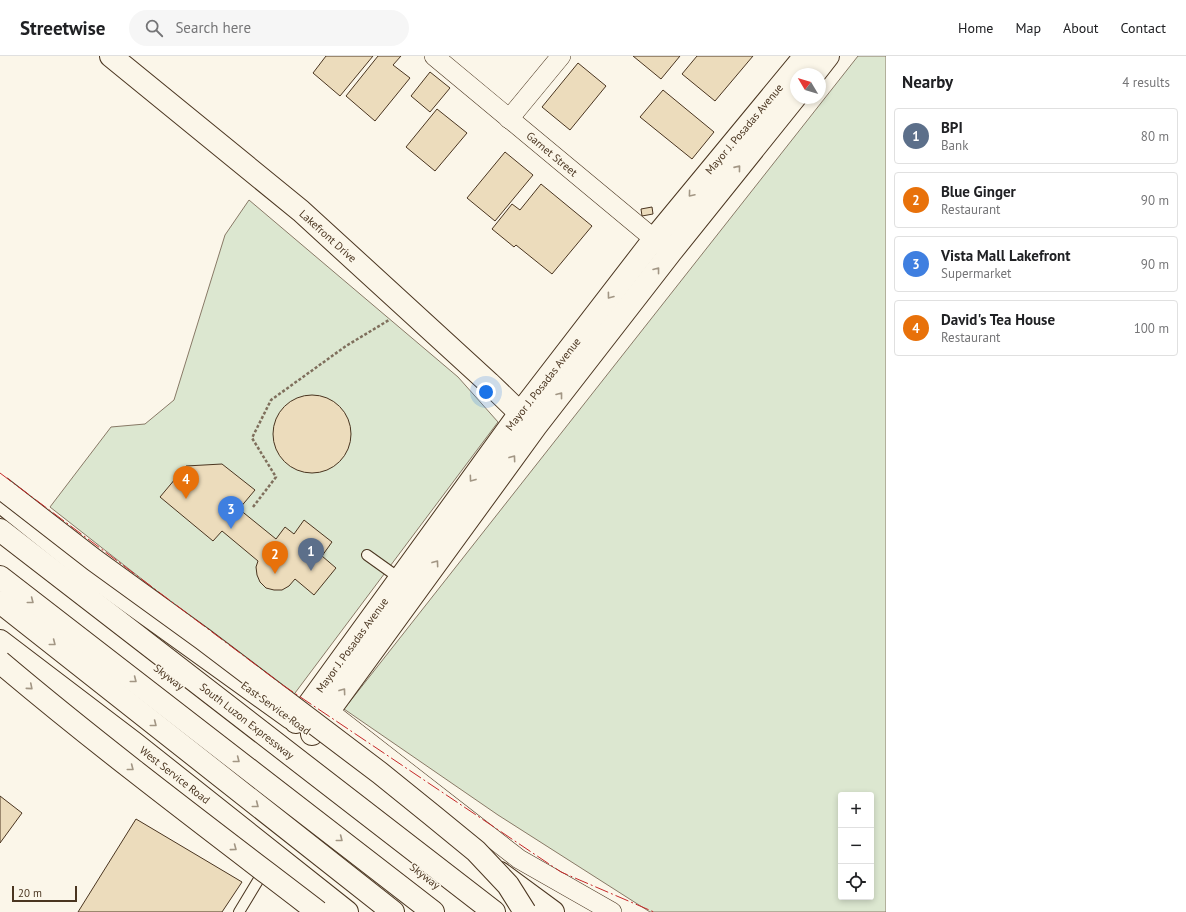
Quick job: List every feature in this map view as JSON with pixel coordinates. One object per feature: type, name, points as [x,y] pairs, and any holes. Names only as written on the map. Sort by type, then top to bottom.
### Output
[{"type":"main road","name":"Lakefront Drive","points":[[111,56],[301,211],[528,419]]},
{"type":"main road","name":"Mayor J. Posadas Avenue","points":[[304,728],[528,419],[654,239],[805,56]]},
{"type":"main road","points":[[819,68],[828,56]]},
{"type":"main road","name":"Mayor J. Posadas Avenue","points":[[528,419],[671,252],[790,103]]},
{"type":"main road","points":[[0,487],[94,560],[209,644],[373,768],[432,815],[476,851],[508,885],[525,912]]},
{"type":"main road","name":"East Service Road","points":[[0,501],[92,575],[445,830],[553,912]]},
{"type":"main road","name":"South Luzon Expressway","points":[[0,530],[472,904],[494,912]]},
{"type":"main road","name":"Skyway","points":[[0,546],[472,904]]},
{"type":"main road","points":[[0,577],[433,912]]},
{"type":"main road","points":[[0,602],[393,912]]},
{"type":"main road","name":"West Service Road","points":[[0,641],[134,743],[347,912]]},
{"type":"main road","points":[[0,662],[57,709],[318,912]]},
{"type":"main road","points":[[321,705],[351,762]]},
{"type":"main road","points":[[341,872],[384,912]]},
{"type":"main road","points":[[472,904],[500,912]]},
{"type":"street","name":"Garnet Street","points":[[434,56],[671,252]]},
{"type":"street","points":[[509,119],[561,56]]},
{"type":"street","points":[[321,705],[519,859],[612,912]]},
{"type":"lane","points":[[367,555],[408,584]]},
{"type":"lane","points":[[239,912],[274,853]]},
{"type":"path","points":[[253,507],[276,477],[252,438],[271,400],[346,346],[408,309]]},
{"type":"green space","points":[[858,56],[886,56],[886,912],[650,912],[498,815],[344,709],[820,104],[826,104],[826,97]]},
{"type":"green space","points":[[249,200],[458,377],[498,422],[292,697],[50,507],[111,427],[145,424],[174,400],[225,235]]},
{"type":"building","points":[[326,56],[373,56],[340,96],[313,73]]},
{"type":"building","points":[[378,56],[401,56],[393,65],[410,78],[375,121],[346,96]]},
{"type":"building","points":[[633,56],[680,56],[661,79]]},
{"type":"building","points":[[697,56],[753,56],[715,101],[682,74]]},
{"type":"building","points":[[578,63],[606,86],[570,130],[542,107]]},
{"type":"building","points":[[430,72],[450,88],[430,112],[411,96]]},
{"type":"building","points":[[663,90],[714,132],[692,159],[640,117]]},
{"type":"building","points":[[437,109],[467,133],[435,171],[406,147]]},
{"type":"building","points":[[505,152],[533,175],[495,221],[467,198]]},
{"type":"building","points":[[541,184],[592,226],[552,274],[516,245],[514,247],[492,229],[512,204],[520,210]]},
{"type":"building","points":[[652,207],[653,214],[642,216],[641,209]]},
{"type":"building","points":[[304,395],[320,395],[334,401],[345,412],[351,426],[351,442],[345,456],[334,467],[320,473],[304,473],[290,467],[279,456],[273,442],[273,426],[279,412],[290,401]]},
{"type":"building","points":[[222,464],[255,490],[239,509],[276,539],[285,527],[294,534],[304,520],[332,542],[322,556],[336,568],[314,595],[295,579],[289,586],[282,590],[266,588],[260,582],[257,575],[256,567],[258,561],[222,531],[213,541],[160,497],[186,466]]},
{"type":"building","points":[[0,796],[22,813],[0,843]]},
{"type":"building","points":[[136,819],[242,882],[222,912],[78,912]]},
{"type":"power","points":[[0,473],[284,686],[561,872],[654,912]]},
{"type":"place","name":"David's Tea House","points":[[186,499]]},
{"type":"place","name":"Vista Mall Lakefront","points":[[231,529]]},
{"type":"place","name":"BPI","points":[[311,571]]},
{"type":"place","name":"Blue Ginger","points":[[275,574]]}]
